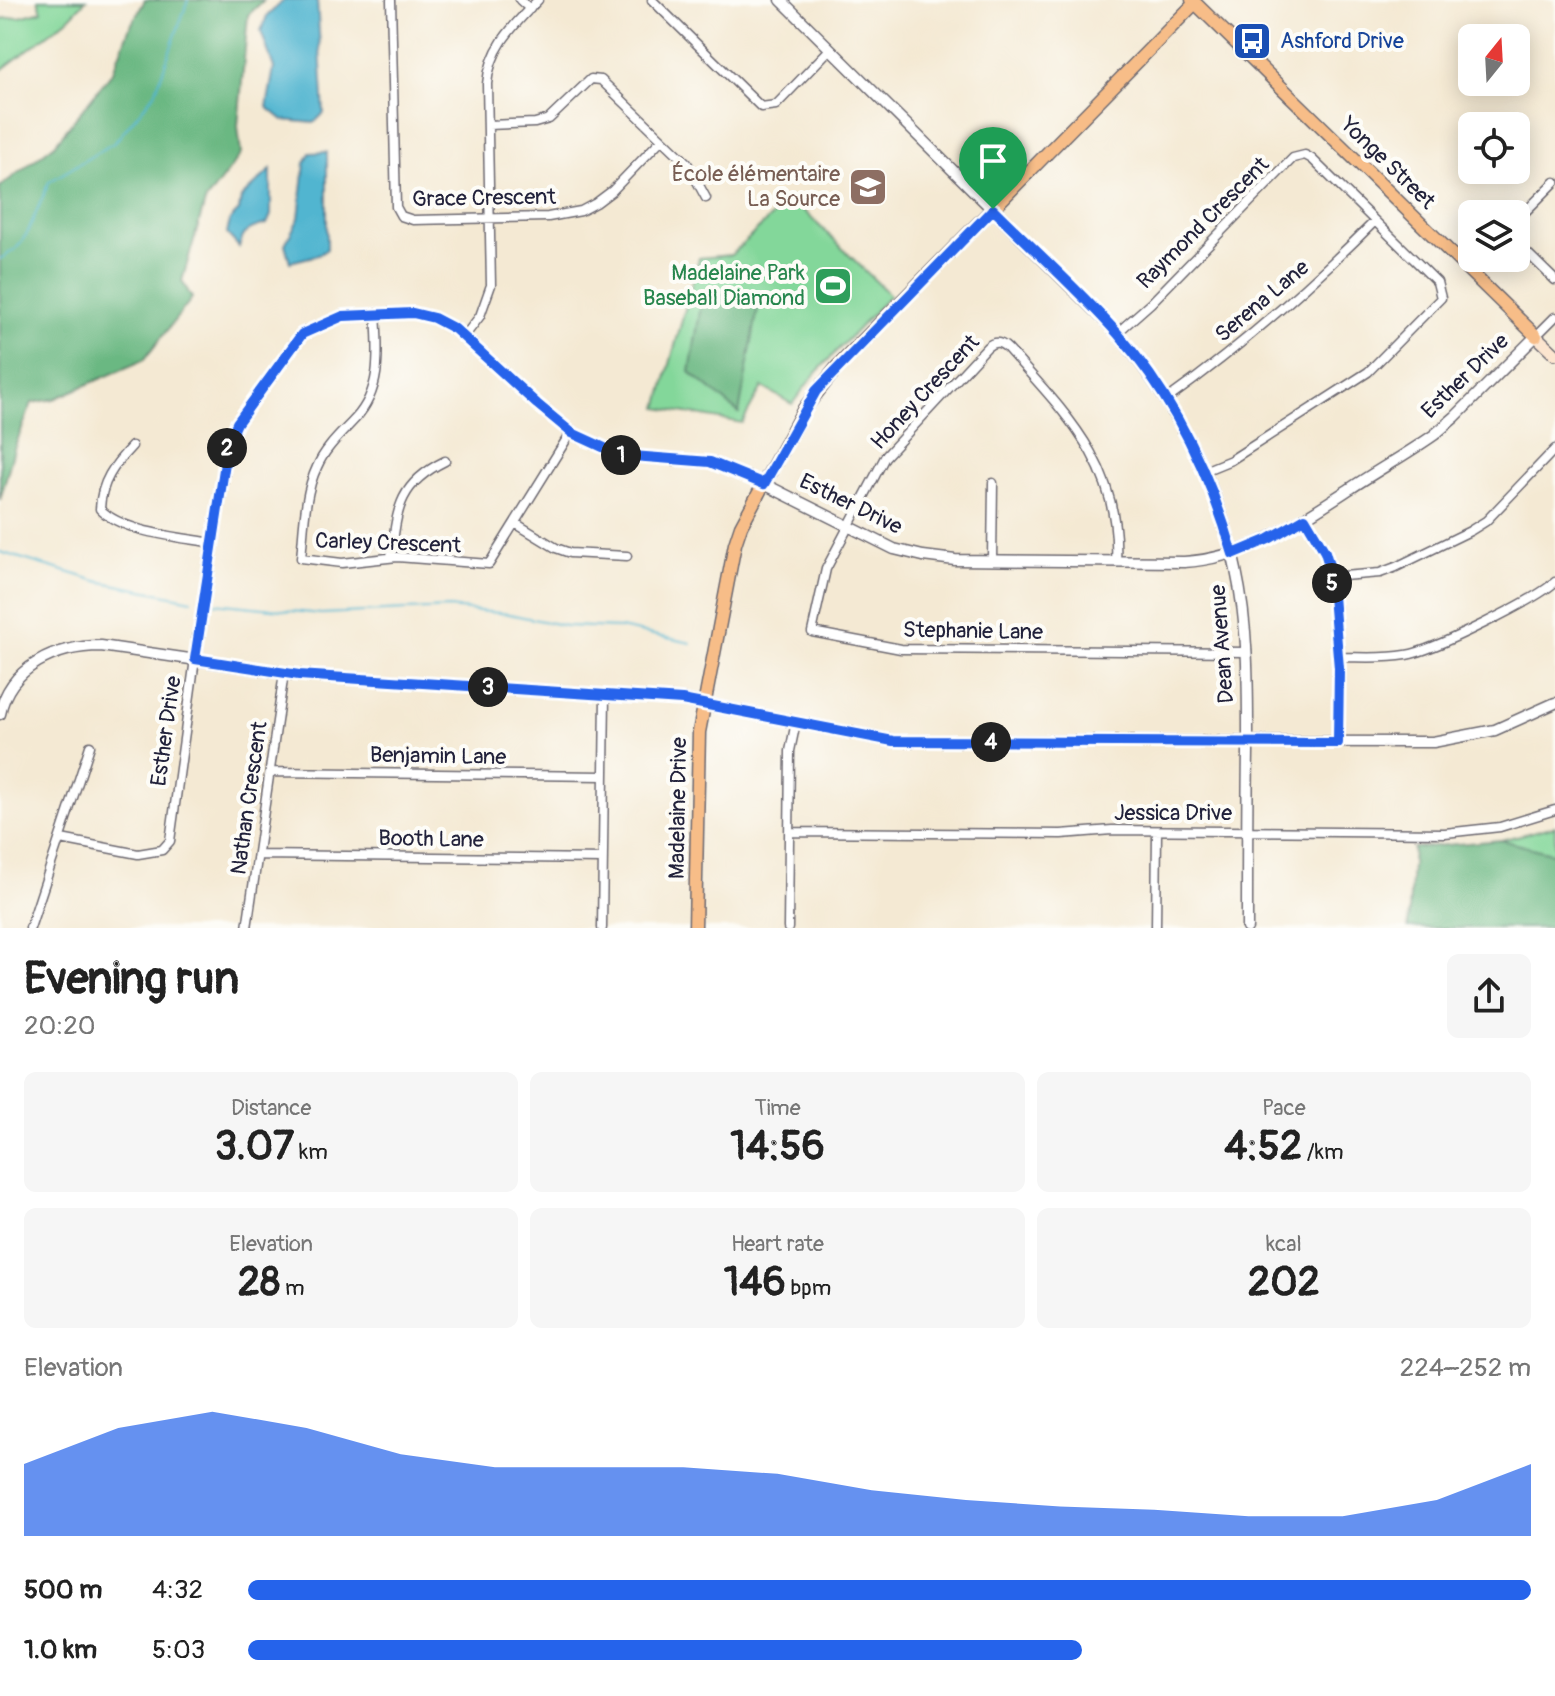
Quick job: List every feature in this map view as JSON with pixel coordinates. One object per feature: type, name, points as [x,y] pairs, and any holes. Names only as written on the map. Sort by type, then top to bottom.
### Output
[{"type":"main road","name":"Madelaine Drive","points":[[695,928],[699,732],[736,539],[764,484],[816,391],[1195,1]]},
{"type":"main road","name":"Yonge Street","points":[[1195,1],[1555,354]]},
{"type":"street","name":"Grace Crescent","points":[[391,0],[398,212],[401,216],[413,220],[548,217],[581,211],[612,191],[662,139]]},
{"type":"street","points":[[520,0],[530,9]]},
{"type":"street","points":[[464,337],[480,316],[492,275],[487,84],[493,55],[504,37],[538,0]]},
{"type":"street","points":[[652,0],[761,107],[776,105],[830,49]]},
{"type":"street","name":"Dean Avenue","points":[[781,0],[1117,333],[1166,400],[1204,471],[1233,554],[1245,619],[1247,928]]},
{"type":"street","points":[[488,125],[535,123],[549,119],[587,82],[596,79],[606,83],[687,163],[706,198]]},
{"type":"street","name":"Raymond Crescent","points":[[1117,333],[1151,303],[1296,157],[1305,155],[1437,282],[1441,298],[1368,372],[1231,460],[1204,471]]},
{"type":"street","points":[[1530,207],[1555,182]]},
{"type":"street","name":"Serena Lane","points":[[1166,400],[1262,327],[1317,280],[1375,221]]},
{"type":"street","points":[[1530,256],[1555,280]]},
{"type":"street","name":"Esther Drive","points":[[61,839],[138,854],[162,850],[170,841],[228,443],[237,423],[302,334],[343,316],[376,313],[423,315],[445,323],[571,432],[620,455],[710,462],[764,484],[883,545],[915,555],[943,559],[992,560],[1192,561],[1233,554],[1269,539],[1305,518],[1443,428],[1536,336]]},
{"type":"street","name":"Carley Crescent","points":[[376,313],[377,368],[374,390],[362,411],[328,449],[317,467],[311,486],[301,558],[345,563],[391,557],[489,564],[571,432]]},
{"type":"street","points":[[1536,336],[1555,317]]},
{"type":"street","name":"Honey Crescent","points":[[848,527],[893,446],[987,347],[997,343],[1008,349],[1066,413],[1093,452],[1112,505],[1116,562]]},
{"type":"street","points":[[132,446],[110,468],[100,509],[108,517],[151,532],[213,543]]},
{"type":"street","points":[[1331,577],[1380,573],[1470,531],[1486,521],[1555,449]]},
{"type":"street","points":[[391,557],[402,496],[419,478],[445,461]]},
{"type":"street","points":[[992,560],[993,483]]},
{"type":"street","points":[[1305,518],[1325,552],[1331,577],[1338,657],[1338,743]]},
{"type":"street","points":[[515,523],[570,553],[627,556]]},
{"type":"street","name":"Stephanie Lane","points":[[848,527],[824,573],[812,632],[903,649],[1247,652]]},
{"type":"street","points":[[1338,657],[1399,656],[1425,650],[1536,595],[1555,582]]},
{"type":"street","points":[[0,714],[12,684],[21,674],[53,652],[78,646],[101,646],[284,673],[704,704],[893,741],[1411,743],[1454,740],[1507,726],[1555,703]]},
{"type":"street","name":"Nathan Crescent","points":[[247,928],[284,673]]},
{"type":"street","points":[[602,928],[605,695]]},
{"type":"street","points":[[788,928],[790,751],[796,722]]},
{"type":"street","points":[[30,928],[90,746]]},
{"type":"street","name":"Benjamin Lane","points":[[271,772],[604,776]]},
{"type":"street","name":"Jessica Drive","points":[[789,832],[1061,834],[1112,830],[1456,833],[1500,827],[1555,810]]},
{"type":"street","points":[[1156,928],[1157,831]]},
{"type":"street","name":"Booth Lane","points":[[259,855],[603,859]]},
{"type":"green space","points":[[38,0],[86,0],[68,19],[0,71],[0,19],[42,11]]},
{"type":"green space","points":[[145,0],[264,0],[248,15],[238,126],[241,154],[205,202],[182,281],[192,298],[144,360],[54,399],[32,403],[14,449],[0,500],[0,187],[55,144],[113,71],[129,29]]},
{"type":"green space","points":[[791,198],[890,295],[815,374],[792,404],[762,387],[742,423],[658,408],[699,258],[731,255]]},
{"type":"green space","points":[[703,293],[760,297],[739,413],[690,372]]},
{"type":"green space","points":[[1555,826],[1555,854],[1501,840]]},
{"type":"green space","points":[[1501,840],[1555,854],[1555,928],[1408,928],[1413,848]]},
{"type":"water","points":[[284,0],[317,0],[324,113],[314,123],[283,120],[267,107],[274,68],[261,31],[267,16]]},
{"type":"water","points":[[327,152],[327,249],[318,255],[290,262],[285,244],[299,218],[305,163],[310,153]]},
{"type":"water","points":[[271,169],[271,215],[267,224],[246,233],[239,247],[227,234],[230,220],[239,211],[241,198]]},
{"type":"waterway","points":[[0,259],[16,249],[28,232],[49,182],[115,142],[155,93],[188,0]]},
{"type":"waterway","points":[[0,552],[97,581],[192,600]]},
{"type":"waterway","points":[[214,603],[321,614],[449,608],[509,614],[566,626],[620,628],[691,643]]},
{"type":"place","name":"Ashford Drive","points":[[1252,41]]},
{"type":"place","name":"École élémentaire La Source","points":[[868,187]]},
{"type":"place","name":"Madelaine Park Baseball Diamond","points":[[833,286]]},
{"type":"route","points":[[993,209],[1117,333],[1154,382],[1204,471],[1233,554],[1269,539],[1305,518],[1325,552],[1331,572],[1339,668],[1338,743],[893,741],[682,700],[299,675],[195,659],[228,443],[237,423],[302,334],[343,316],[400,312],[434,318],[455,329],[572,433],[620,455],[710,462],[764,484],[816,391],[993,209]]}]
